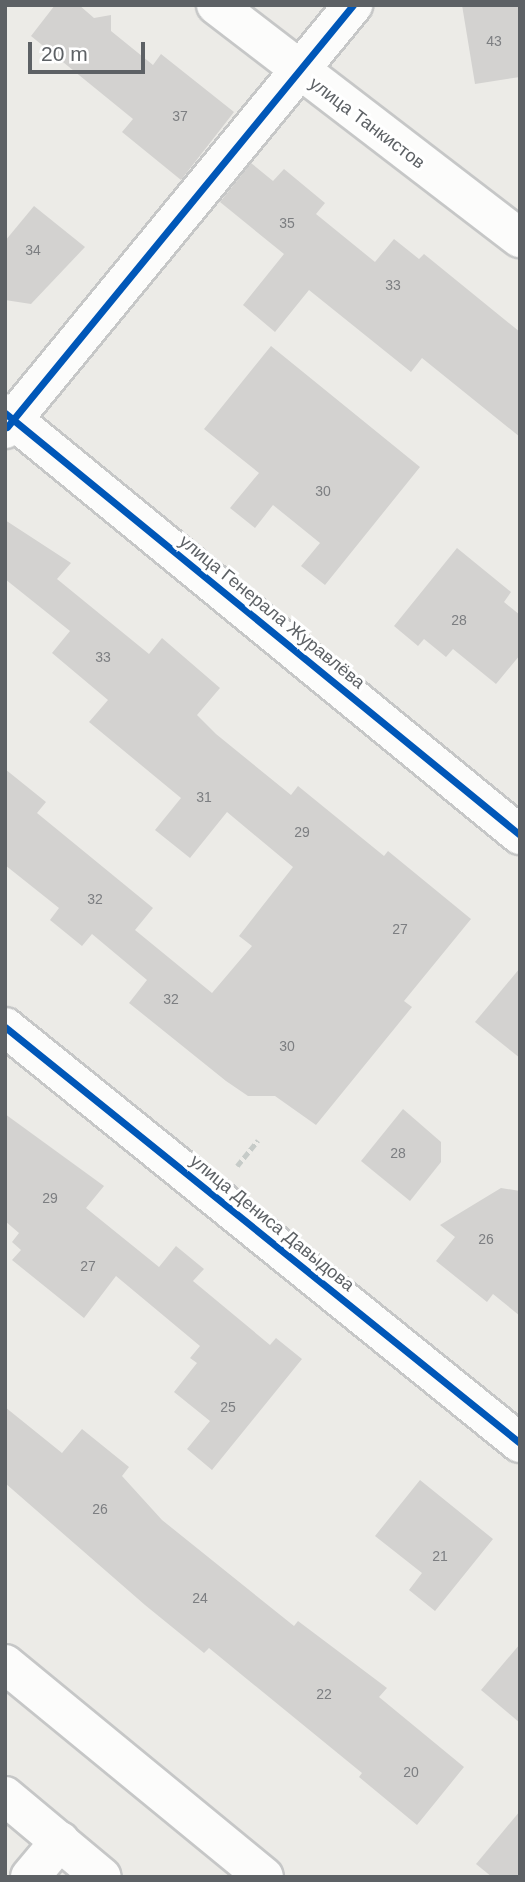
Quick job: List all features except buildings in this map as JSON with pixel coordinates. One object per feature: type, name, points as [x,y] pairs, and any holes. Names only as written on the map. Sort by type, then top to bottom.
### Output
[{"type":"street","name":"улица Танкистов","points":[[216,5],[520,238]]},
{"type":"street","points":[[8,421],[353,5]]},
{"type":"street","name":"улица Генерала Журавлёва","points":[[8,421],[520,835]]},
{"type":"street","name":"улица Дениса Давыдова","points":[[5,1027],[520,1443]]},
{"type":"street","points":[[5,1664],[264,1877]]},
{"type":"street","points":[[5,1796],[102,1877]]},
{"type":"street","points":[[30,1877],[60,1841]]},
{"type":"cycle path","points":[[7,427],[353,5]]},
{"type":"cycle path","points":[[5,413],[520,835]]},
{"type":"cycle path","points":[[5,1027],[520,1443]]}]
